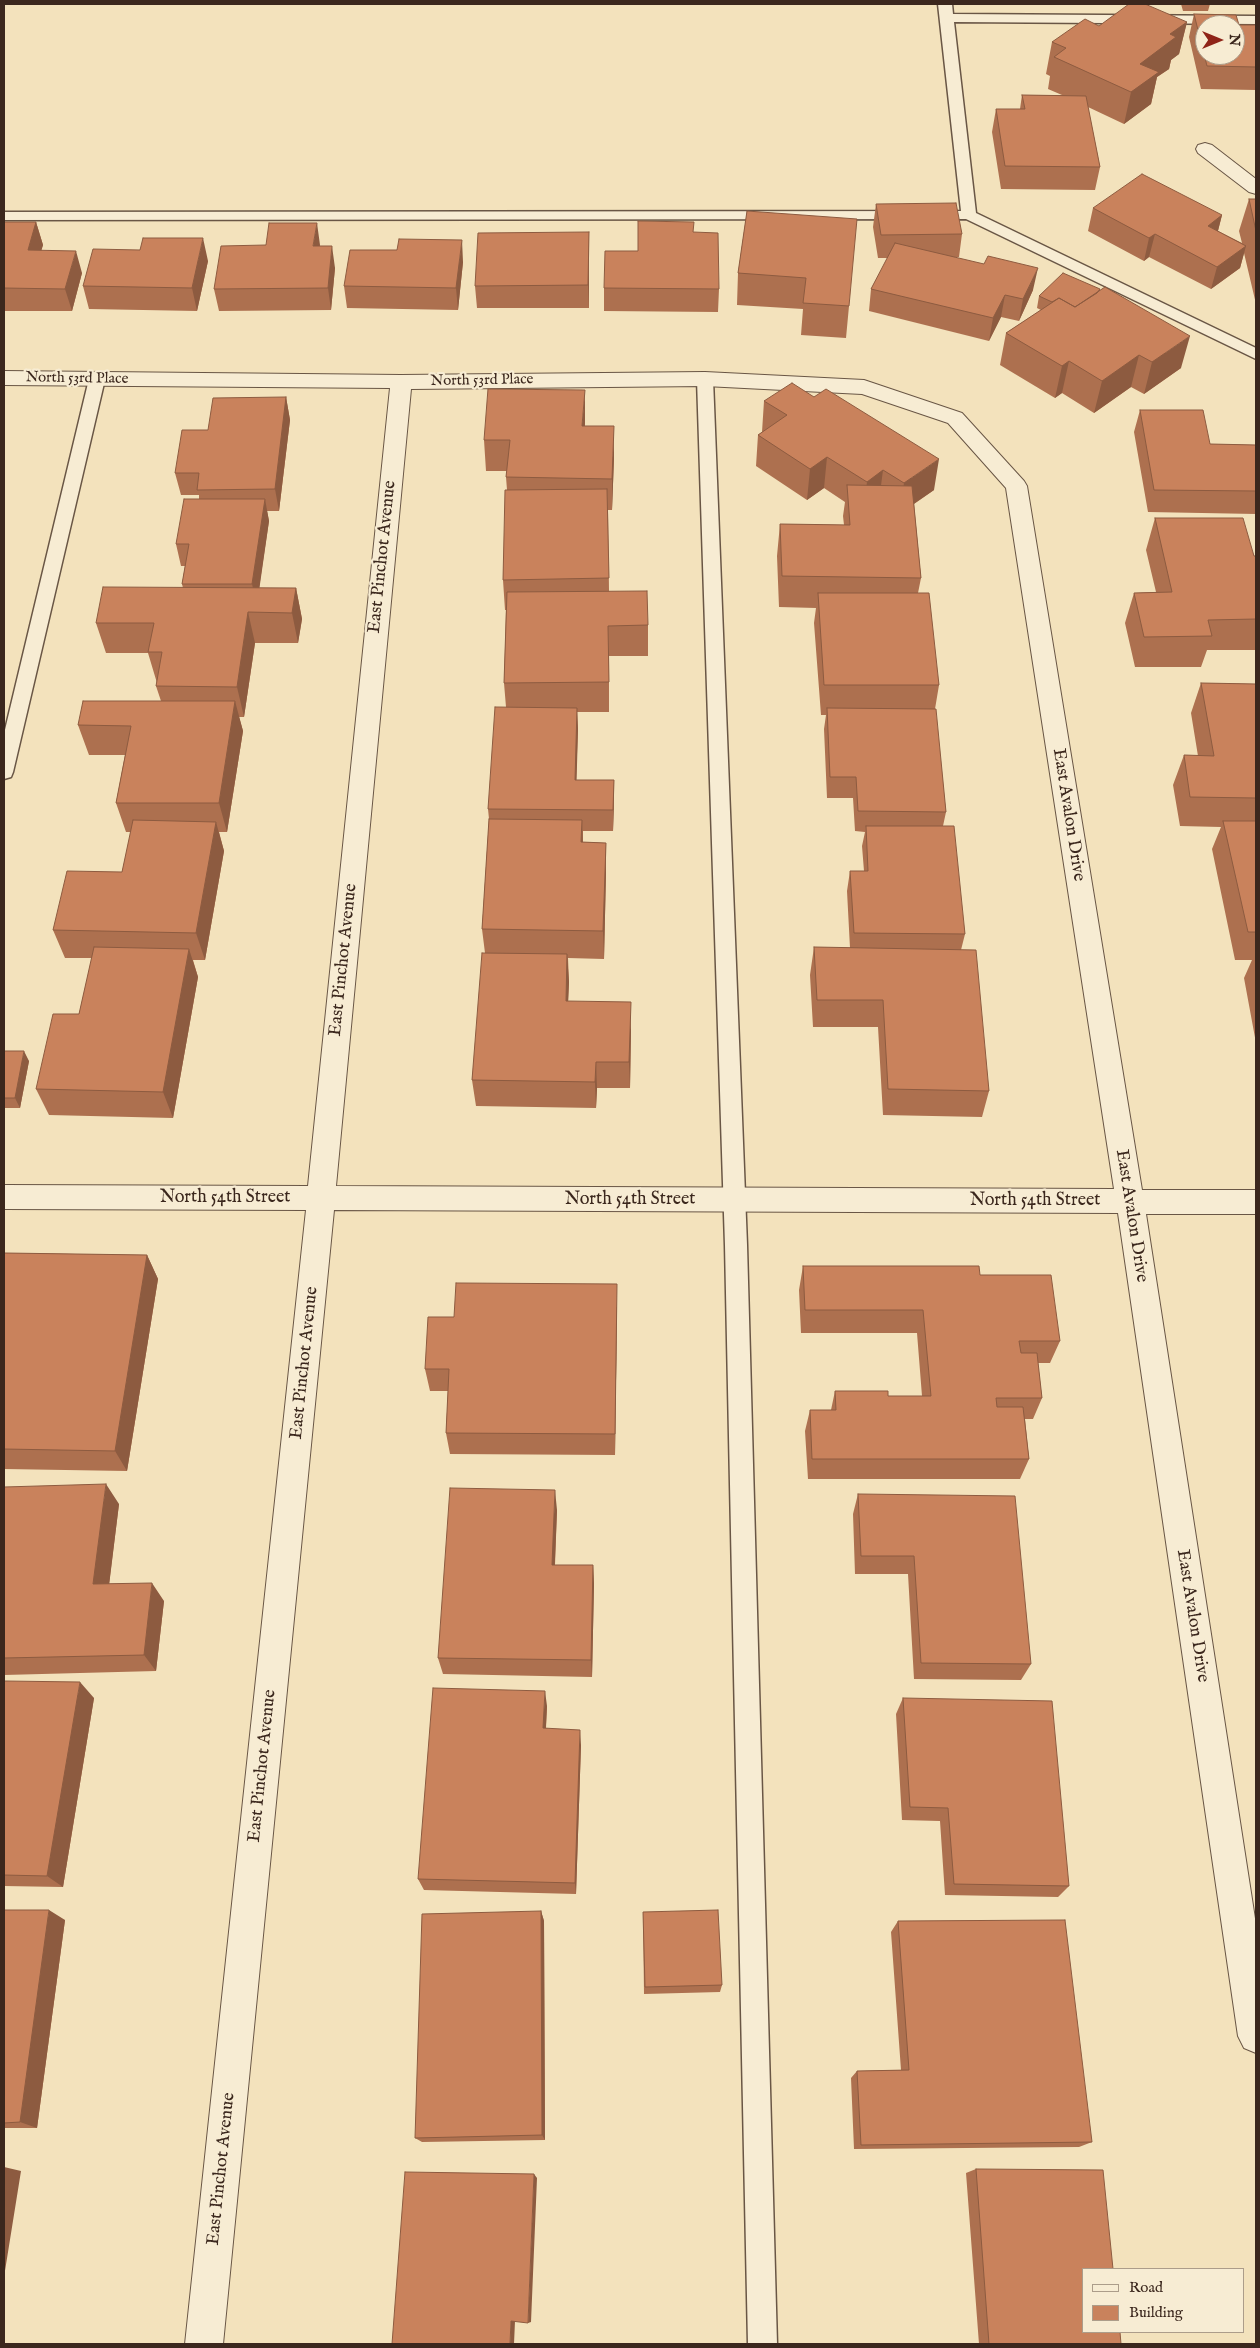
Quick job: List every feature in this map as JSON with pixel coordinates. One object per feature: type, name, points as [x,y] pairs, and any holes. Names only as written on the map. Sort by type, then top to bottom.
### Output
[{"type":"street","points":[[1205,149],[1256,188]]},
{"type":"street","name":"North 53rd Place","points":[[4,378],[400,382],[705,379],[864,387],[955,418]]},
{"type":"street","name":"East Pinchot Avenue","points":[[204,2344],[321,1199],[400,382]]},
{"type":"street","name":"East Avalon Drive","points":[[955,418],[1016,486],[1130,1201],[1256,2036]]},
{"type":"street","name":"North 54th Street","points":[[4,1197],[1256,1202]]},
{"type":"lane","points":[[969,215],[946,11],[1256,20]]},
{"type":"lane","points":[[4,216],[969,215],[1256,354]]},
{"type":"lane","points":[[4,772],[97,379]]},
{"type":"lane","points":[[705,379],[735,1201],[763,2344]]},
{"type":"building","points":[[1129,4],[1145,4],[1187,22],[1170,34],[1176,37],[1140,64],[1159,72],[1131,92],[1054,57],[1066,48],[1052,42],[1085,19],[1099,26]]},
{"type":"building","points":[[1194,14],[1236,15],[1195,15],[1195,18]]},
{"type":"building","points":[[1245,25],[1256,25],[1256,67],[1207,65],[1245,65]]},
{"type":"building","points":[[1022,95],[1086,96],[1100,167],[1005,166],[996,109],[1025,109]]},
{"type":"building","points":[[1142,174],[1222,215],[1208,226],[1246,246],[1217,267],[1155,234],[1149,238],[1093,208]]},
{"type":"building","points":[[1249,199],[1256,199],[1256,231]]},
{"type":"building","points":[[956,203],[962,234],[881,235],[876,204]]},
{"type":"building","points":[[747,211],[857,219],[849,306],[803,303],[806,278],[738,273]]},
{"type":"building","points":[[638,221],[694,222],[693,232],[718,233],[719,289],[604,288],[605,251],[638,251]]},
{"type":"building","points":[[4,222],[36,222],[28,250],[76,251],[65,289],[4,288]]},
{"type":"building","points":[[269,223],[317,223],[313,246],[332,246],[328,288],[214,289],[221,246],[266,245]]},
{"type":"building","points":[[589,232],[588,285],[475,286],[478,233]]},
{"type":"building","points":[[143,238],[203,238],[192,288],[83,286],[93,249],[140,250]]},
{"type":"building","points":[[399,239],[462,240],[456,288],[344,286],[350,250],[397,250]]},
{"type":"building","points":[[895,243],[984,264],[988,256],[1038,268],[1023,299],[1005,295],[993,318],[871,289]]},
{"type":"building","points":[[1063,273],[1100,289],[1075,307],[1059,298],[1052,302],[1039,296]]},
{"type":"building","points":[[1105,287],[1190,336],[1152,362],[1139,355],[1102,381],[1069,361],[1062,366],[1006,333],[1059,298],[1075,307]]},
{"type":"building","points":[[792,383],[814,397],[826,389],[939,459],[904,483],[883,470],[867,482],[827,457],[810,469],[758,435],[787,415],[764,401]]},
{"type":"building","points":[[488,389],[585,390],[582,426],[614,426],[612,479],[506,477],[510,440],[484,440]]},
{"type":"building","points":[[286,397],[275,489],[197,490],[199,473],[175,473],[182,430],[208,430],[213,398]]},
{"type":"building","points":[[1140,410],[1203,410],[1210,444],[1256,445],[1256,491],[1154,490]]},
{"type":"building","points":[[847,485],[912,486],[921,578],[782,576],[780,524],[850,525]]},
{"type":"building","points":[[607,489],[609,578],[503,580],[505,490]]},
{"type":"building","points":[[184,499],[265,499],[252,584],[182,584],[189,544],[176,544]]},
{"type":"building","points":[[1155,518],[1243,518],[1254,556],[1256,556],[1256,619],[1208,620],[1212,636],[1144,637],[1134,593],[1172,592]]},
{"type":"building","points":[[103,587],[296,588],[292,613],[248,612],[237,687],[156,686],[162,652],[148,652],[154,623],[96,623]]},
{"type":"building","points":[[647,591],[648,625],[608,626],[609,682],[504,683],[507,592]]},
{"type":"building","points":[[818,593],[929,593],[939,685],[824,685]]},
{"type":"building","points":[[1201,683],[1256,684],[1256,798],[1190,797],[1184,755],[1214,756]]},
{"type":"building","points":[[83,701],[235,701],[219,803],[116,803],[131,726],[78,725]]},
{"type":"building","points":[[495,707],[577,708],[575,780],[614,780],[613,810],[488,809]]},
{"type":"building","points":[[827,708],[936,709],[946,812],[858,811],[856,777],[830,777]]},
{"type":"building","points":[[489,819],[582,820],[581,842],[606,843],[603,931],[482,929]]},
{"type":"building","points":[[133,820],[216,822],[196,933],[53,930],[67,871],[122,872]]},
{"type":"building","points":[[1223,821],[1256,821],[1256,932],[1248,932]]},
{"type":"building","points":[[866,826],[954,826],[965,934],[854,933],[850,871],[868,871]]},
{"type":"building","points":[[94,947],[189,949],[163,1092],[36,1089],[53,1014],[79,1014]]},
{"type":"building","points":[[814,947],[976,950],[989,1091],[888,1089],[883,1000],[817,1000]]},
{"type":"building","points":[[482,953],[567,954],[566,1001],[631,1002],[629,1062],[596,1062],[595,1082],[472,1080]]},
{"type":"building","points":[[4,1051],[24,1051],[15,1098],[4,1098]]},
{"type":"building","points":[[4,1253],[147,1255],[115,1451],[4,1449]]},
{"type":"building","points":[[803,1266],[979,1266],[980,1275],[1051,1275],[1060,1341],[1019,1341],[1021,1353],[1037,1353],[1042,1398],[996,1398],[997,1407],[1023,1407],[1029,1459],[812,1459],[810,1410],[836,1410],[835,1391],[888,1391],[888,1396],[931,1396],[923,1310],[805,1310]]},
{"type":"building","points":[[456,1283],[617,1284],[615,1434],[446,1433],[449,1369],[425,1369],[428,1317],[454,1317]]},
{"type":"building","points":[[106,1484],[93,1584],[152,1583],[144,1655],[4,1658],[4,1487]]},
{"type":"building","points":[[450,1488],[555,1490],[552,1565],[593,1565],[591,1660],[438,1658]]},
{"type":"building","points":[[858,1494],[1015,1496],[1031,1664],[921,1663],[914,1556],[861,1556]]},
{"type":"building","points":[[4,1681],[80,1682],[47,1876],[4,1875]]},
{"type":"building","points":[[433,1688],[545,1691],[543,1728],[580,1730],[575,1883],[418,1879]]},
{"type":"building","points":[[903,1698],[1052,1701],[1069,1886],[954,1884],[948,1808],[910,1807]]},
{"type":"building","points":[[4,1910],[49,1910],[20,2122],[4,2123]]},
{"type":"building","points":[[718,1910],[722,1985],[645,1987],[643,1912]]},
{"type":"building","points":[[541,1911],[542,2135],[415,2138],[422,1914]]},
{"type":"building","points":[[1065,1920],[1092,2142],[861,2145],[857,2071],[909,2070],[898,1921]]},
{"type":"building","points":[[976,2169],[1103,2170],[1113,2268],[1082,2268],[1082,2333],[1120,2333],[1121,2344],[989,2344]]},
{"type":"building","points":[[405,2172],[534,2174],[528,2323],[511,2321],[510,2344],[392,2344]]}]
